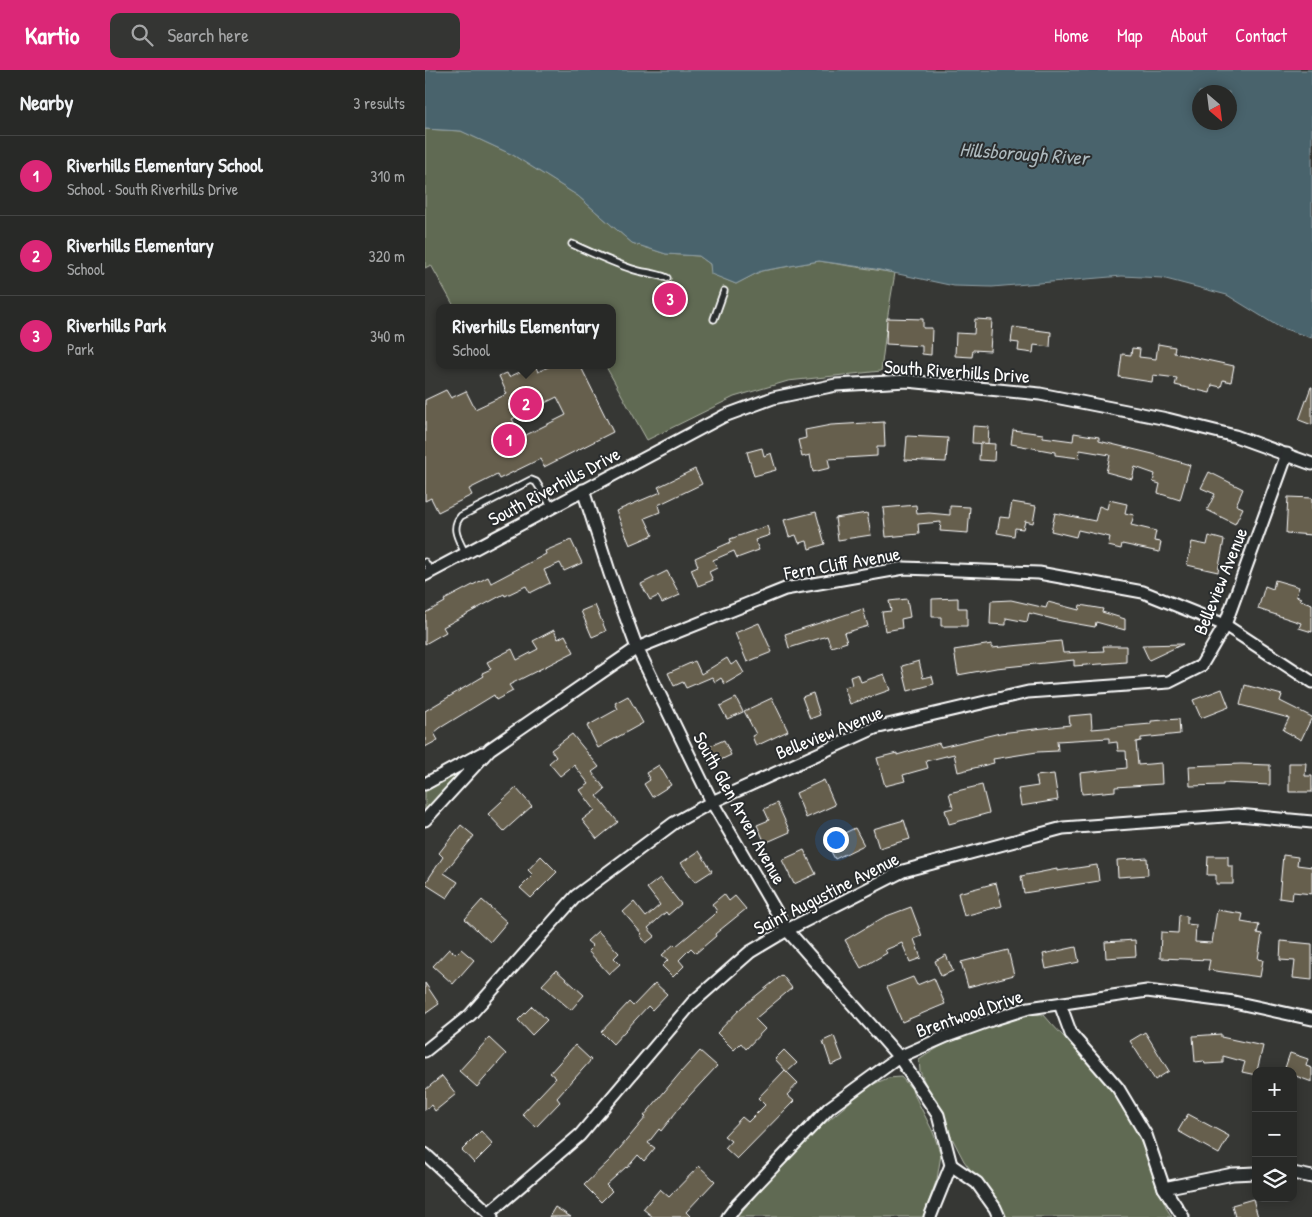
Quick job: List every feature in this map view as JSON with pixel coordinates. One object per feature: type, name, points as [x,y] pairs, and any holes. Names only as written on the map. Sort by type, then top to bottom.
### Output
[{"type":"street","name":"South Riverhills Drive","points":[[427,569],[465,553],[723,416],[773,398],[836,385],[907,381],[1041,394],[1167,419],[1226,434],[1312,464]]},
{"type":"street","name":"Belleview Avenue","points":[[425,1051],[470,1015],[577,896],[674,823],[712,802],[875,728],[1028,692],[1169,682],[1201,666],[1225,625],[1287,454]]},
{"type":"street","name":"South Glen Arven Avenue","points":[[583,490],[610,574],[637,648],[712,802],[787,930],[899,1057],[938,1115],[951,1165]]},
{"type":"street","name":"Fern Cliff Avenue","points":[[425,820],[490,749],[637,648],[785,589],[904,568],[1039,573],[1143,592],[1225,625],[1312,682]]},
{"type":"street","points":[[425,784],[490,749]]},
{"type":"street","name":"Saint Augustine Avenue","points":[[491,1215],[580,1135],[691,1003],[750,952],[787,930],[903,871],[1063,828],[1238,815],[1312,822]]},
{"type":"street","name":"Brentwood Drive","points":[[728,1217],[737,1205],[829,1108],[899,1057],[947,1036],[994,1019],[1029,1008],[1147,991],[1235,1002],[1312,1020]]},
{"type":"street","points":[[1061,1004],[1071,1034],[1118,1088],[1146,1135],[1164,1188],[1183,1217]]},
{"type":"street","points":[[425,1154],[491,1215]]},
{"type":"street","points":[[929,1217],[951,1165],[977,1183],[995,1208],[999,1217]]},
{"type":"street","points":[[1164,1188],[1233,1174],[1252,1173]]},
{"type":"street","points":[[1297,1174],[1312,1177]]},
{"type":"lane","points":[[572,244],[620,265],[667,278]]},
{"type":"lane","points":[[714,319],[724,290]]},
{"type":"lane","points":[[465,553],[455,528],[456,522],[461,516],[531,480],[536,482],[552,507]]},
{"type":"green space","points":[[425,129],[461,131],[513,155],[578,196],[632,243],[666,254],[699,256],[710,264],[712,274],[736,284],[761,271],[819,261],[895,273],[881,371],[788,381],[734,397],[647,440],[607,369],[616,369],[616,304],[453,304],[431,265],[425,268]]},
{"type":"green space","points":[[472,763],[425,816],[425,790]]},
{"type":"green space","points":[[1031,1014],[1044,1015],[1100,1074],[1117,1097],[1134,1128],[1172,1217],[1005,1217],[964,1161],[931,1098],[920,1071],[919,1060],[959,1038],[1002,1022]]},
{"type":"green space","points":[[901,1077],[911,1088],[933,1132],[941,1155],[937,1179],[923,1217],[737,1217],[798,1146],[869,1086],[888,1078]]},
{"type":"water","name":"Hillsborough River","points":[[425,70],[1312,70],[1312,338],[1279,327],[1227,295],[1162,278],[1122,276],[992,287],[954,286],[875,269],[819,261],[761,271],[736,284],[711,274],[710,264],[699,256],[666,254],[632,243],[578,196],[513,155],[461,131],[425,129]]},
{"type":"building","points":[[887,318],[923,319],[923,328],[932,328],[931,355],[922,354],[922,346],[886,344]]},
{"type":"building","points":[[975,319],[992,320],[990,351],[973,350],[972,357],[955,356],[956,333],[974,334]]},
{"type":"building","points":[[1013,327],[1051,332],[1050,347],[1034,345],[1033,353],[1018,351],[1019,343],[1011,342]]},
{"type":"building","points":[[1158,344],[1175,347],[1174,353],[1234,366],[1231,382],[1223,380],[1221,387],[1212,385],[1210,393],[1175,385],[1177,378],[1153,375],[1152,382],[1119,377],[1122,354],[1131,355],[1132,348],[1140,349],[1139,357],[1156,359]]},
{"type":"building","points":[[526,369],[537,369],[538,372],[544,369],[582,369],[613,432],[544,467],[540,459],[499,479],[497,475],[469,489],[472,495],[438,512],[431,498],[425,501],[425,400],[446,390],[451,398],[466,391],[475,409],[507,394],[499,376],[507,373],[509,377]],"holes":[[[557,397],[566,415],[522,437],[512,419]]]},
{"type":"building","points":[[1312,387],[1312,425],[1299,420]]},
{"type":"building","points":[[884,422],[885,447],[877,447],[877,456],[828,459],[830,468],[813,472],[810,455],[802,457],[798,440],[806,438],[805,430],[831,425]]},
{"type":"building","points":[[973,426],[989,427],[988,444],[972,443]]},
{"type":"building","points":[[1013,430],[1073,441],[1074,433],[1099,437],[1099,441],[1190,465],[1180,500],[1158,493],[1160,484],[1153,482],[1155,474],[1135,467],[1132,479],[1106,472],[1110,455],[1080,450],[1079,458],[1055,455],[1055,452],[1011,444]]},
{"type":"building","points":[[907,436],[948,438],[946,462],[905,460]]},
{"type":"building","points":[[980,443],[995,444],[994,461],[979,460]]},
{"type":"building","points":[[762,448],[764,456],[771,453],[776,470],[754,476],[747,452]]},
{"type":"building","points":[[695,469],[702,484],[658,505],[660,512],[645,518],[653,535],[630,545],[616,511],[661,492],[658,487]]},
{"type":"building","points":[[1209,472],[1243,489],[1236,505],[1243,508],[1235,524],[1207,510],[1215,494],[1201,488]]},
{"type":"building","points":[[1288,497],[1312,498],[1312,535],[1286,533]]},
{"type":"building","points":[[1109,500],[1127,504],[1125,513],[1134,515],[1131,525],[1156,531],[1154,541],[1161,542],[1159,552],[1122,544],[1121,549],[1108,546],[1110,537],[1078,530],[1076,537],[1051,531],[1055,513],[1095,521],[1099,506],[1107,509]]},
{"type":"building","points":[[1012,502],[1036,506],[1033,523],[1025,521],[1023,529],[1015,528],[1014,536],[997,533],[1000,517],[1009,518]]},
{"type":"building","points":[[916,505],[917,514],[950,515],[950,506],[970,507],[968,533],[940,531],[941,522],[918,524],[919,534],[886,537],[883,508]]},
{"type":"building","points":[[816,512],[825,544],[809,549],[807,541],[799,543],[796,535],[789,537],[784,520]]},
{"type":"building","points":[[867,513],[871,535],[838,540],[835,518]]},
{"type":"building","points":[[767,526],[770,535],[755,540],[759,550],[737,558],[734,551],[713,560],[717,568],[709,572],[713,580],[698,586],[691,569],[698,566],[695,558],[731,542],[730,539]]},
{"type":"building","points":[[1209,536],[1224,540],[1218,572],[1187,565],[1192,542],[1207,545]]},
{"type":"building","points":[[571,540],[582,563],[564,571],[560,563],[544,570],[550,583],[530,593],[526,586],[505,596],[504,594],[443,627],[446,632],[425,644],[425,613],[445,602],[444,600],[488,577],[491,583],[546,554],[545,551]]},
{"type":"building","points":[[667,571],[680,595],[662,603],[658,596],[650,600],[641,584]]},
{"type":"building","points":[[1275,580],[1299,587],[1296,596],[1301,598],[1300,600],[1312,604],[1312,632],[1299,628],[1301,623],[1258,609],[1265,586],[1273,589]]},
{"type":"building","points":[[958,598],[958,608],[967,608],[967,626],[941,626],[941,617],[932,617],[932,599]]},
{"type":"building","points":[[907,599],[910,617],[901,619],[902,628],[885,631],[882,612],[891,611],[889,601]]},
{"type":"building","points":[[1011,600],[1046,608],[1048,602],[1079,610],[1080,605],[1103,609],[1102,612],[1125,619],[1125,630],[1096,622],[1095,627],[1029,613],[1027,622],[1006,618],[1006,625],[990,624],[991,601]]},
{"type":"building","points":[[595,605],[606,631],[592,637],[581,611]]},
{"type":"building","points":[[863,609],[868,626],[844,633],[847,642],[831,647],[827,636],[789,648],[785,634]]},
{"type":"building","points":[[759,623],[772,652],[747,662],[735,633]]},
{"type":"building","points":[[554,630],[558,639],[565,635],[574,652],[509,685],[513,691],[496,700],[494,695],[440,728],[434,733],[438,740],[425,747],[425,711],[484,676],[482,673],[491,669],[487,662],[512,649],[517,660],[538,649],[533,641]]},
{"type":"building","points":[[1061,641],[1063,653],[1104,651],[1103,646],[1126,646],[1126,662],[1074,666],[1074,660],[996,668],[958,675],[954,650],[992,644],[992,648]]},
{"type":"building","points":[[1183,644],[1149,660],[1142,645]]},
{"type":"building","points":[[727,658],[731,665],[737,661],[744,673],[725,684],[721,678],[715,682],[712,677],[686,688],[683,682],[674,686],[668,673],[695,661],[701,674]]},
{"type":"building","points":[[919,661],[923,678],[932,676],[934,684],[908,691],[902,666]]},
{"type":"building","points":[[858,674],[861,682],[884,674],[890,690],[850,704],[844,687],[852,685],[850,677]]},
{"type":"building","points":[[1245,685],[1282,695],[1280,701],[1312,717],[1301,740],[1283,730],[1289,718],[1240,705]]},
{"type":"building","points":[[1222,689],[1229,707],[1201,718],[1193,700]]},
{"type":"building","points":[[813,693],[820,715],[810,719],[802,697]]},
{"type":"building","points":[[628,696],[643,723],[598,748],[587,726],[618,709],[615,703]]},
{"type":"building","points":[[736,698],[743,712],[727,719],[720,706]]},
{"type":"building","points":[[772,698],[788,731],[756,746],[752,736],[756,734],[744,711]]},
{"type":"building","points":[[1091,714],[1092,729],[1151,724],[1151,721],[1179,719],[1180,734],[1141,738],[1141,741],[1136,742],[1138,765],[1161,763],[1162,784],[1115,787],[1115,791],[1082,794],[1080,773],[1127,768],[1126,751],[1118,751],[1117,742],[1109,743],[1109,738],[1057,741],[1058,751],[1037,752],[993,759],[994,763],[958,772],[954,754],[926,761],[928,768],[903,775],[905,781],[885,786],[877,758],[897,753],[897,755],[939,743],[941,747],[1000,733],[1070,725],[1069,716]]},
{"type":"building","points":[[572,734],[599,767],[592,772],[605,789],[597,796],[618,822],[597,839],[582,820],[595,810],[580,790],[589,784],[574,765],[560,776],[549,763],[556,757],[551,750]]},
{"type":"building","points":[[724,740],[731,755],[710,765],[703,749]]},
{"type":"building","points":[[1289,763],[1306,763],[1305,776],[1312,776],[1312,792],[1289,792]]},
{"type":"building","points":[[659,765],[671,785],[652,797],[644,784],[650,780],[646,773]]},
{"type":"building","points":[[1270,765],[1270,785],[1223,783],[1223,785],[1190,786],[1189,766]]},
{"type":"building","points":[[1054,774],[1058,800],[1021,806],[1018,789],[1038,786],[1036,776]]},
{"type":"building","points":[[824,780],[835,805],[806,818],[796,793]]},
{"type":"building","points":[[982,785],[989,813],[949,824],[945,810],[953,808],[949,793]]},
{"type":"building","points":[[516,788],[532,806],[504,831],[488,814]]},
{"type":"building","points":[[777,803],[790,832],[765,843],[757,825],[769,820],[764,809]]},
{"type":"building","points":[[904,820],[910,839],[879,848],[873,829]]},
{"type":"building","points":[[461,825],[474,836],[444,873],[458,882],[447,898],[425,884],[443,857],[439,853]]},
{"type":"building","points":[[855,828],[864,845],[835,859],[826,842]]},
{"type":"building","points":[[804,850],[816,874],[794,884],[782,860]]},
{"type":"building","points":[[699,851],[712,871],[695,882],[681,863]]},
{"type":"building","points":[[1283,855],[1298,857],[1297,865],[1312,867],[1312,894],[1293,892],[1292,900],[1279,898]]},
{"type":"building","points":[[541,856],[557,872],[531,898],[520,888],[533,875],[528,870]]},
{"type":"building","points":[[1208,856],[1228,856],[1228,866],[1233,866],[1233,884],[1216,884],[1216,875],[1207,875]]},
{"type":"building","points":[[1147,858],[1148,875],[1118,877],[1117,860]]},
{"type":"building","points":[[1097,865],[1099,881],[1024,893],[1021,876],[1057,869],[1057,871]]},
{"type":"building","points":[[660,878],[681,904],[668,915],[666,912],[648,928],[655,936],[646,943],[640,935],[642,934],[623,912],[634,902],[646,917],[660,905],[647,888]]},
{"type":"building","points":[[996,883],[1002,906],[964,916],[958,893]]},
{"type":"building","points":[[724,894],[729,901],[735,896],[746,909],[715,934],[716,936],[696,953],[691,948],[679,960],[684,966],[673,977],[662,966],[668,960],[662,955],[674,944],[676,946],[712,916],[717,911],[712,904]]},
{"type":"building","points":[[482,900],[507,922],[490,942],[465,919]]},
{"type":"building","points":[[911,907],[922,936],[914,939],[921,958],[910,962],[902,943],[885,950],[887,953],[861,968],[845,940],[884,917]]},
{"type":"building","points":[[1217,910],[1243,914],[1241,922],[1259,925],[1257,933],[1262,934],[1258,959],[1263,960],[1260,977],[1208,970],[1210,960],[1160,958],[1161,932],[1178,933],[1179,915],[1187,916],[1187,924],[1196,925],[1195,942],[1212,943]]},
{"type":"building","points":[[598,931],[619,953],[614,958],[620,964],[609,974],[588,951],[593,946],[587,941]]},
{"type":"building","points":[[1135,940],[1136,956],[1106,958],[1105,942]]},
{"type":"building","points":[[1281,941],[1312,944],[1312,980],[1293,978],[1295,961],[1280,960]]},
{"type":"building","points":[[1076,947],[1079,962],[1046,969],[1043,954]]},
{"type":"building","points":[[449,949],[456,954],[461,949],[474,960],[453,984],[433,966]]},
{"type":"building","points":[[1008,950],[1014,975],[968,987],[961,962]]},
{"type":"building","points":[[946,955],[953,971],[941,976],[935,961]]},
{"type":"building","points":[[556,970],[584,995],[571,1010],[542,985]]},
{"type":"building","points":[[782,975],[792,988],[755,1019],[765,1029],[746,1049],[741,1043],[734,1050],[717,1033],[742,1007]]},
{"type":"building","points":[[913,977],[917,985],[934,978],[945,1004],[902,1022],[887,987]]},
{"type":"building","points":[[425,983],[439,1004],[425,1014]]},
{"type":"building","points":[[655,983],[667,994],[652,1010],[648,1006],[613,1044],[601,1032],[629,1002],[633,1006]]},
{"type":"building","points":[[532,1006],[547,1020],[532,1035],[518,1020]]},
{"type":"building","points":[[1145,1032],[1169,1071],[1155,1080],[1130,1041]]},
{"type":"building","points":[[1221,1034],[1221,1037],[1263,1046],[1258,1067],[1252,1067],[1252,1074],[1242,1072],[1245,1062],[1223,1056],[1223,1063],[1205,1064],[1204,1061],[1195,1062],[1193,1036]]},
{"type":"building","points":[[834,1036],[843,1060],[831,1065],[823,1041]]},
{"type":"building","points":[[489,1038],[506,1054],[477,1087],[459,1071]]},
{"type":"building","points":[[575,1045],[591,1060],[557,1098],[560,1102],[536,1127],[522,1114],[556,1078],[550,1073]]},
{"type":"building","points":[[784,1050],[797,1063],[787,1072],[775,1059]]},
{"type":"building","points":[[700,1051],[717,1066],[689,1096],[661,1131],[659,1129],[648,1143],[655,1148],[644,1161],[638,1155],[627,1168],[606,1185],[612,1191],[601,1202],[584,1185],[610,1160],[646,1117],[644,1116]]},
{"type":"building","points":[[1290,1053],[1308,1059],[1306,1066],[1312,1068],[1312,1082],[1297,1076],[1297,1067],[1285,1067]]},
{"type":"building","points":[[785,1070],[798,1083],[787,1095],[794,1101],[737,1159],[725,1148],[731,1141],[724,1136],[742,1117],[748,1122],[765,1105],[758,1098]]},
{"type":"building","points":[[442,1076],[456,1094],[435,1111],[431,1105],[425,1110],[425,1090]]},
{"type":"building","points":[[1188,1114],[1229,1136],[1219,1154],[1178,1131]]},
{"type":"building","points":[[481,1131],[493,1144],[474,1163],[462,1150]]},
{"type":"building","points":[[699,1166],[715,1181],[686,1212],[691,1217],[653,1217],[643,1209],[660,1189],[669,1197]]},
{"type":"building","points":[[1252,1199],[1258,1217],[1235,1217],[1232,1205]]},
{"type":"building","points":[[555,1207],[571,1217],[549,1217]]},
{"type":"place","name":"Riverhills Park","points":[[670,299]]},
{"type":"place","name":"Riverhills Elementary","points":[[526,404]]},
{"type":"place","name":"Riverhills Elementary School","points":[[509,440]]}]
